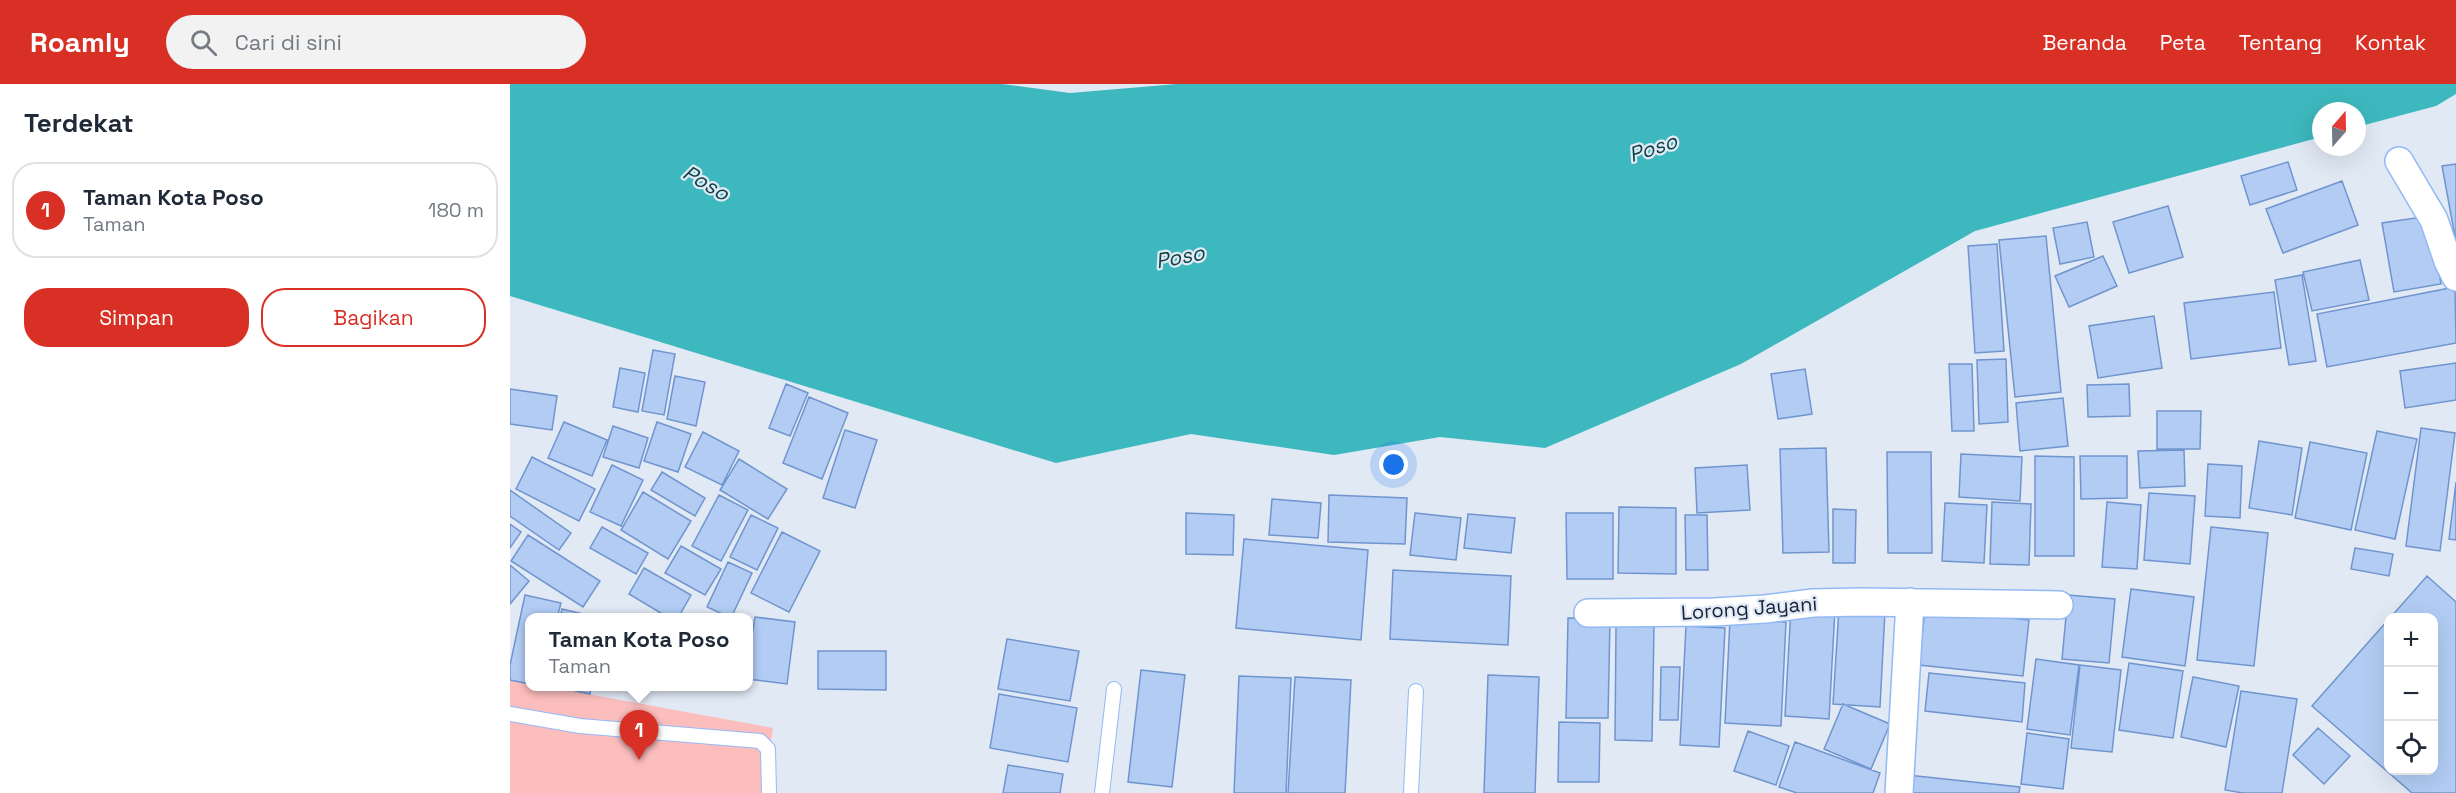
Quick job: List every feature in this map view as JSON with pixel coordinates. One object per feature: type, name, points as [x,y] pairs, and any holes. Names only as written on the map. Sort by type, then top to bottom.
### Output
[{"type":"street","points":[[2399,161],[2434,220],[2456,277]]},
{"type":"street","points":[[1899,793],[1910,602]]},
{"type":"street","name":"Lorong Jayani","points":[[1588,613],[1704,613],[1813,603],[2059,605]]},
{"type":"lane","points":[[1102,793],[1114,689]]},
{"type":"lane","points":[[1411,793],[1416,691]]},
{"type":"lane","points":[[510,714],[580,726],[760,741],[768,749],[769,793]]},
{"type":"shaded area","points":[[510,679],[525,682],[525,691],[571,691],[773,728],[763,793],[510,793]]},
{"type":"water","name":"Poso","points":[[510,84],[1002,84],[1070,93],[1177,84],[2456,84],[2456,94],[2436,106],[2366,125],[2366,102],[2312,102],[2312,139],[1975,231],[1741,364],[1545,448],[1440,437],[1334,455],[1191,434],[1056,463],[510,296]]},
{"type":"building","points":[[2288,162],[2297,190],[2250,205],[2241,176]]},
{"type":"building","points":[[2456,164],[2456,242],[2442,166]]},
{"type":"building","points":[[2342,181],[2358,225],[2283,253],[2266,209]]},
{"type":"building","points":[[2168,206],[2183,257],[2129,273],[2113,222]]},
{"type":"building","points":[[2429,216],[2441,284],[2394,292],[2382,223]]},
{"type":"building","points":[[2087,222],[2094,257],[2060,264],[2053,228]]},
{"type":"building","points":[[2046,236],[2061,392],[2015,397],[1999,240]]},
{"type":"building","points":[[1997,244],[2004,351],[1975,353],[1968,246]]},
{"type":"building","points":[[2103,256],[2117,286],[2069,307],[2055,276]]},
{"type":"building","points":[[2360,260],[2369,300],[2312,311],[2303,272]]},
{"type":"building","points":[[2302,275],[2316,361],[2289,365],[2275,280]]},
{"type":"building","points":[[2455,287],[2456,343],[2327,367],[2317,314]]},
{"type":"building","points":[[2274,292],[2281,348],[2191,359],[2184,303]]},
{"type":"building","points":[[2154,316],[2162,368],[2098,378],[2089,326]]},
{"type":"building","points":[[653,350],[675,354],[664,415],[642,411]]},
{"type":"building","points":[[2006,359],[2008,422],[1979,424],[1977,360]]},
{"type":"building","points":[[2456,363],[2456,400],[2405,408],[2400,371]]},
{"type":"building","points":[[1949,364],[1972,364],[1974,431],[1952,431]]},
{"type":"building","points":[[620,368],[645,373],[638,412],[613,407]]},
{"type":"building","points":[[1805,369],[1812,414],[1778,419],[1771,374]]},
{"type":"building","points":[[675,376],[705,382],[696,426],[667,419]]},
{"type":"building","points":[[786,384],[808,393],[790,436],[769,428]]},
{"type":"building","points":[[2129,384],[2130,416],[2088,417],[2087,385]]},
{"type":"building","points":[[510,389],[557,396],[552,430],[510,424]]},
{"type":"building","points":[[809,397],[848,413],[822,479],[783,463]]},
{"type":"building","points":[[2063,398],[2068,446],[2020,451],[2016,403]]},
{"type":"building","points":[[2157,411],[2201,411],[2200,449],[2157,449]]},
{"type":"building","points":[[564,422],[607,440],[592,476],[548,458]]},
{"type":"building","points":[[657,422],[691,434],[678,472],[644,461]]},
{"type":"building","points":[[613,426],[648,438],[639,468],[603,457]]},
{"type":"building","points":[[2421,428],[2455,433],[2440,551],[2406,546]]},
{"type":"building","points":[[845,430],[877,440],[855,508],[823,498]]},
{"type":"building","points":[[2377,431],[2417,439],[2395,539],[2355,530]]},
{"type":"building","points":[[703,432],[739,451],[722,485],[685,467]]},
{"type":"building","points":[[2259,441],[2302,448],[2292,515],[2249,508]]},
{"type":"building","points":[[2310,442],[2367,453],[2351,530],[2295,518]]},
{"type":"building","points":[[1826,448],[1829,552],[1783,553],[1780,449]]},
{"type":"building","points":[[2184,450],[2185,486],[2140,488],[2138,451]]},
{"type":"building","points":[[1887,452],[1931,452],[1932,553],[1888,553]]},
{"type":"building","points":[[1961,454],[2022,457],[2020,501],[1959,497]]},
{"type":"building","points":[[2035,456],[2074,457],[2074,556],[2035,556]]},
{"type":"building","points":[[2080,456],[2127,456],[2127,498],[2081,499]]},
{"type":"building","points":[[532,457],[595,489],[579,521],[516,489]]},
{"type":"building","points":[[739,459],[787,489],[768,519],[720,490]]},
{"type":"building","points":[[2208,464],[2242,466],[2240,518],[2205,516]]},
{"type":"building","points":[[612,465],[643,480],[621,526],[590,512]]},
{"type":"building","points":[[1747,465],[1750,510],[1697,513],[1695,468]]},
{"type":"building","points":[[662,472],[705,498],[695,516],[651,490]]},
{"type":"building","points":[[2456,482],[2456,540],[2449,539]]},
{"type":"building","points":[[510,490],[571,533],[559,550],[510,516]]},
{"type":"building","points":[[643,492],[691,521],[668,559],[621,530]]},
{"type":"building","points":[[2149,493],[2195,496],[2190,564],[2144,560]]},
{"type":"building","points":[[719,495],[748,510],[721,561],[692,546]]},
{"type":"building","points":[[1329,495],[1407,498],[1405,544],[1328,542]]},
{"type":"building","points":[[1272,499],[1321,503],[1318,538],[1269,535]]},
{"type":"building","points":[[1992,502],[2031,504],[2029,565],[1990,564]]},
{"type":"building","points":[[2107,502],[2141,505],[2137,569],[2102,567]]},
{"type":"building","points":[[1945,503],[1987,505],[1984,563],[1942,561]]},
{"type":"building","points":[[1619,507],[1676,508],[1676,574],[1618,573]]},
{"type":"building","points":[[1833,509],[1856,510],[1855,563],[1833,563]]},
{"type":"building","points":[[1186,513],[1234,515],[1233,555],[1186,554]]},
{"type":"building","points":[[1415,513],[1461,518],[1456,560],[1410,555]]},
{"type":"building","points":[[1566,513],[1613,513],[1613,579],[1567,579]]},
{"type":"building","points":[[1468,514],[1515,518],[1511,553],[1464,548]]},
{"type":"building","points":[[751,515],[778,528],[757,570],[730,557]]},
{"type":"building","points":[[1685,515],[1707,515],[1708,570],[1686,570]]},
{"type":"building","points":[[510,524],[521,532],[510,548]]},
{"type":"building","points":[[602,527],[648,553],[636,574],[590,548]]},
{"type":"building","points":[[2211,527],[2268,533],[2254,666],[2197,660]]},
{"type":"building","points":[[782,532],[820,551],[789,612],[751,593]]},
{"type":"building","points":[[528,535],[600,581],[583,607],[511,561]]},
{"type":"building","points":[[1244,539],[1368,550],[1361,640],[1236,628]]},
{"type":"building","points":[[681,546],[721,569],[705,595],[665,573]]},
{"type":"building","points":[[2355,548],[2393,554],[2389,576],[2351,569]]},
{"type":"building","points":[[728,562],[752,573],[733,613],[720,613],[707,607]]},
{"type":"building","points":[[510,565],[529,581],[510,604]]},
{"type":"building","points":[[644,568],[691,595],[681,613],[661,613],[629,594]]},
{"type":"building","points":[[1393,570],[1511,576],[1508,645],[1390,639]]},
{"type":"building","points":[[2427,576],[2456,602],[2456,793],[2412,793],[2391,775],[2438,775],[2438,613],[2394,613]]},
{"type":"building","points":[[2131,589],[2194,597],[2185,666],[2122,657]]},
{"type":"building","points":[[525,595],[561,603],[558,613],[525,613],[525,683],[510,680],[510,665]]},
{"type":"building","points":[[2068,595],[2115,599],[2109,663],[2062,659]]},
{"type":"building","points":[[1791,607],[1835,609],[1829,719],[1785,716]]},
{"type":"building","points":[[1839,608],[1885,611],[1880,707],[1833,704]]},
{"type":"building","points":[[562,609],[579,613],[561,613]]},
{"type":"building","points":[[1925,609],[2029,620],[2023,676],[1919,665]]},
{"type":"building","points":[[755,617],[795,622],[787,684],[753,680]]},
{"type":"building","points":[[1568,618],[1610,619],[1608,718],[1566,718]]},
{"type":"building","points":[[1730,619],[1786,622],[1781,726],[1725,723]]},
{"type":"building","points":[[1616,625],[1654,626],[1652,741],[1615,740]]},
{"type":"building","points":[[2384,625],[2384,769],[2312,706]]},
{"type":"building","points":[[1686,626],[1725,628],[1719,747],[1680,745]]},
{"type":"building","points":[[1007,639],[1079,651],[1070,701],[998,689]]},
{"type":"building","points":[[818,651],[886,651],[886,690],[818,689]]},
{"type":"building","points":[[2036,659],[2079,665],[2070,735],[2027,729]]},
{"type":"building","points":[[2129,663],[2183,671],[2173,738],[2119,730]]},
{"type":"building","points":[[2080,665],[2121,670],[2112,752],[2071,748]]},
{"type":"building","points":[[1661,667],[1680,667],[1678,720],[1660,720]]},
{"type":"building","points":[[1141,670],[1185,675],[1172,787],[1128,782]]},
{"type":"building","points":[[1929,673],[2025,683],[2022,722],[1925,711]]},
{"type":"building","points":[[1488,675],[1539,677],[1535,793],[1484,793]]},
{"type":"building","points":[[1239,676],[1291,678],[1286,793],[1234,793]]},
{"type":"building","points":[[1295,677],[1351,680],[1345,793],[1288,793]]},
{"type":"building","points":[[2193,677],[2239,686],[2226,747],[2181,737]]},
{"type":"building","points":[[2241,691],[2297,699],[2282,793],[2243,793],[2225,790]]},
{"type":"building","points":[[999,694],[1077,708],[1068,762],[990,748]]},
{"type":"building","points":[[1843,704],[1890,724],[1871,769],[1824,749]]},
{"type":"building","points":[[1559,722],[1600,723],[1599,782],[1558,782]]},
{"type":"building","points":[[2318,728],[2350,756],[2324,784],[2293,755]]},
{"type":"building","points":[[1748,731],[1789,746],[1776,785],[1734,771]]},
{"type":"building","points":[[2027,733],[2069,739],[2063,789],[2021,784]]},
{"type":"building","points":[[1795,742],[1880,773],[1873,793],[1797,793],[1779,787]]},
{"type":"building","points":[[1008,765],[1063,774],[1060,793],[1003,793]]},
{"type":"building","points":[[1907,775],[2020,787],[2019,793],[1905,793]]},
{"type":"place","name":"Taman Kota Poso","points":[[639,760]]}]
